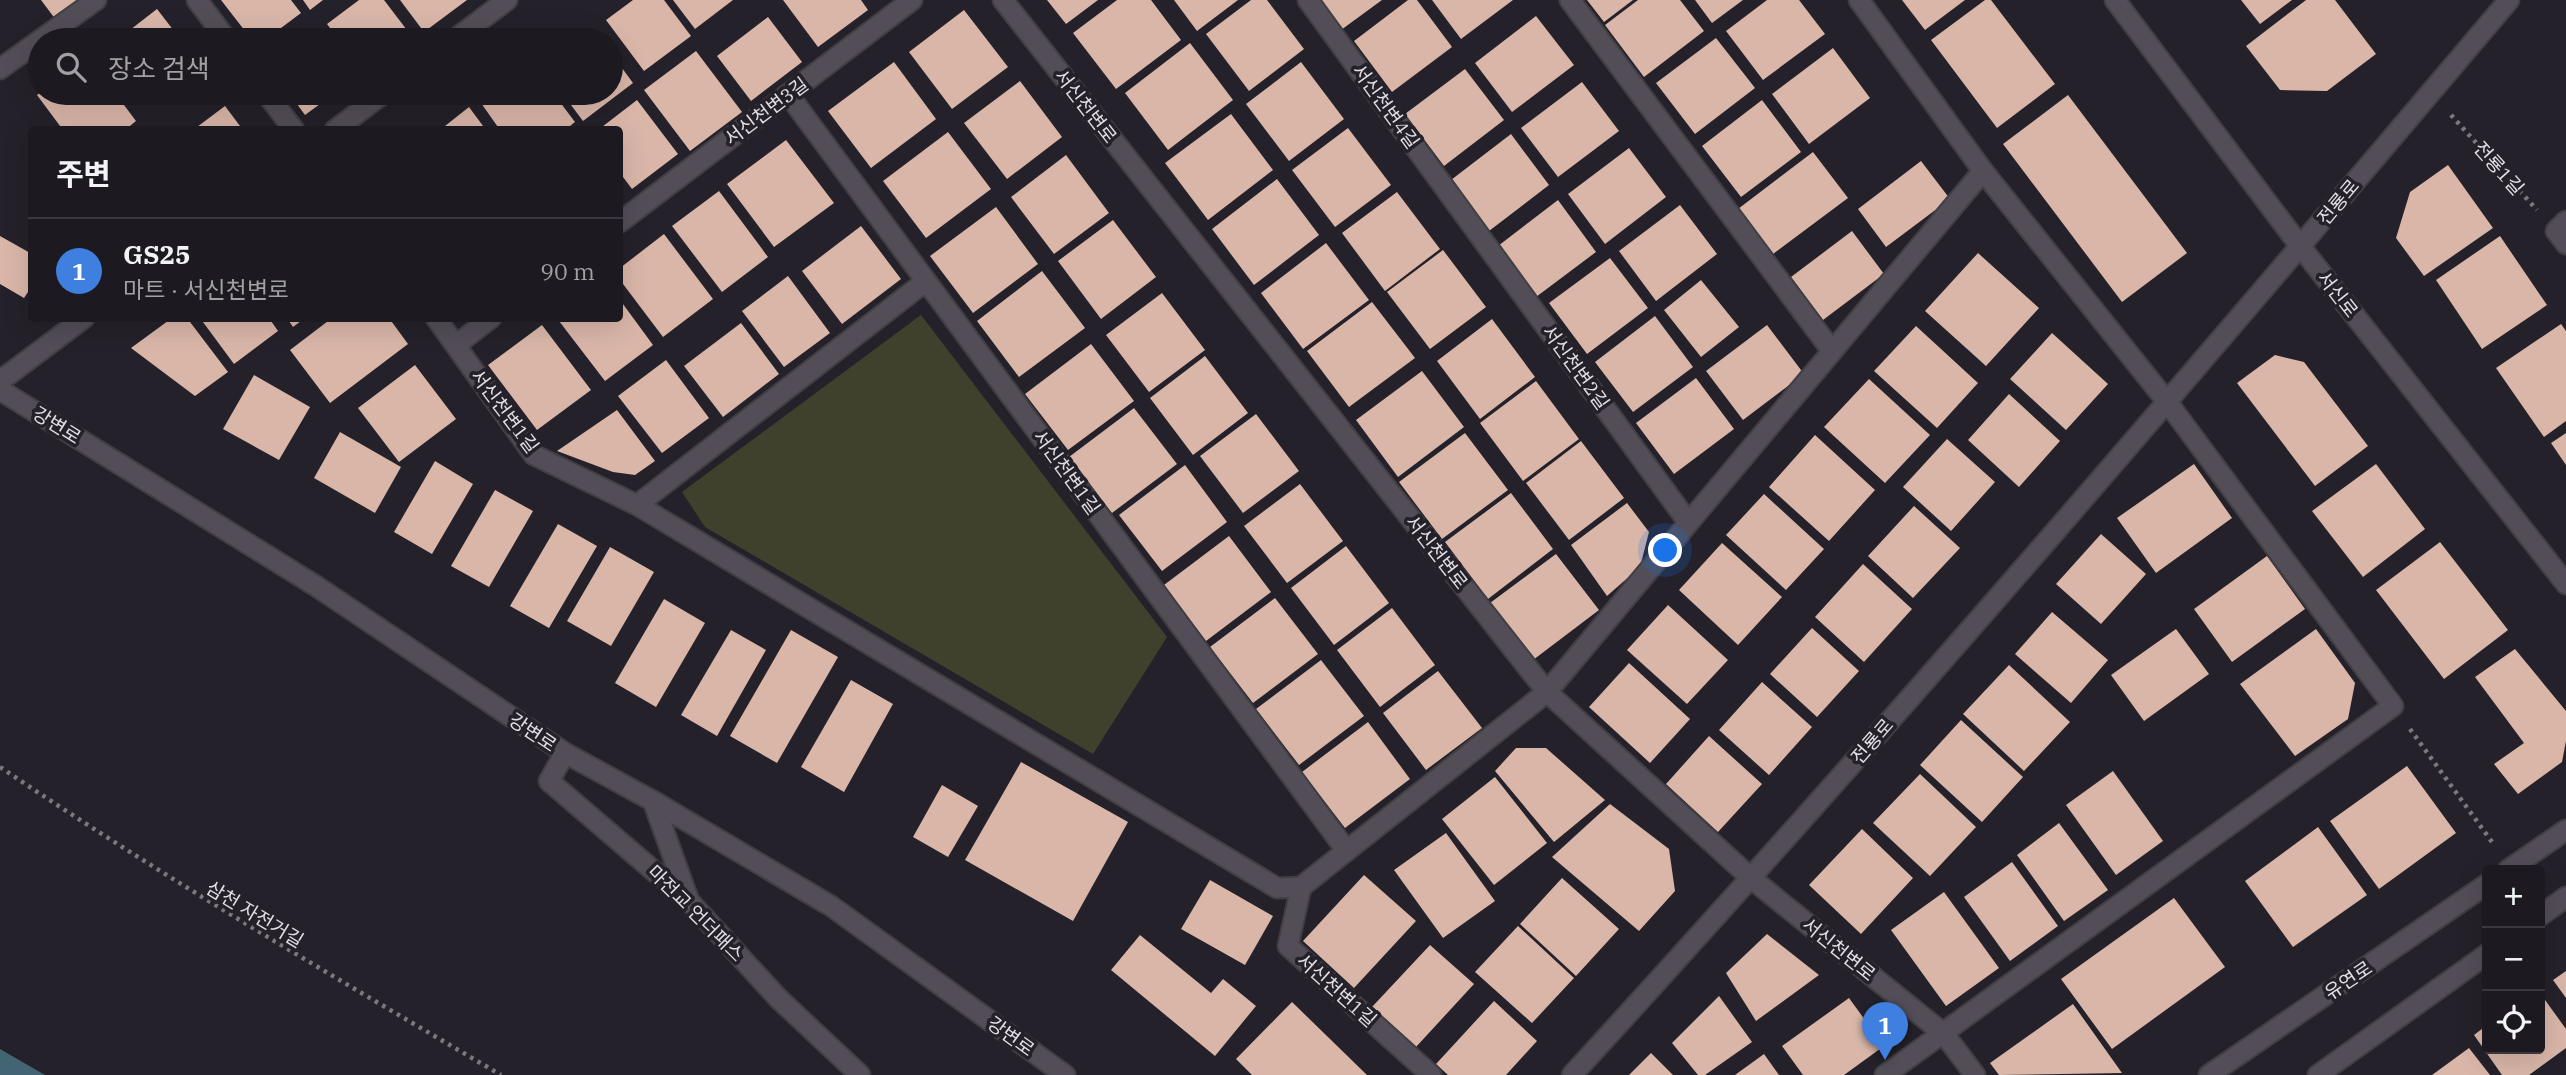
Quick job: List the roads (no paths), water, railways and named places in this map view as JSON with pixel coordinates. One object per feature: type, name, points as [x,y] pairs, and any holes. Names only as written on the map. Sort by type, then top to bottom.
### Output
[{"type":"street","points":[[57,28],[96,0]]},
{"type":"street","points":[[197,0],[218,28]]},
{"type":"street","points":[[470,28],[507,0]]},
{"type":"street","name":"서신천변3길","points":[[623,220],[912,0]]},
{"type":"street","name":"서신천변로","points":[[1003,0],[1548,692],[1752,879],[1944,1034],[1975,1075]]},
{"type":"street","name":"서신천변4길","points":[[1308,0],[1463,212]]},
{"type":"street","points":[[1570,0],[1832,351]]},
{"type":"street","points":[[1859,0],[1983,171],[2168,403],[2393,706],[1885,1075]]},
{"type":"street","name":"서신로","points":[[2115,0],[2300,246],[2566,584]]},
{"type":"street","name":"전룡로","points":[[1572,1075],[1752,879],[2168,403],[2509,0]]},
{"type":"street","points":[[0,69],[28,49]]},
{"type":"street","name":"서신천변1길","points":[[788,94],[1346,850]]},
{"type":"street","points":[[275,105],[291,126]]},
{"type":"street","points":[[340,126],[368,105]]},
{"type":"street","points":[[1301,887],[1548,692],[1983,171]]},
{"type":"street","name":"서신천변2길","points":[[1463,212],[1688,522]]},
{"type":"street","points":[[637,505],[926,281]]},
{"type":"street","points":[[0,382],[79,322]]},
{"type":"street","name":"서신천변1길","points":[[439,322],[534,455],[637,505],[1277,888],[1301,887],[1288,946],[1431,1075]]},
{"type":"street","points":[[456,345],[486,322]]},
{"type":"street","name":"강변로","points":[[0,390],[316,586],[565,753],[653,801],[831,906],[1065,1075]]},
{"type":"street","name":"마전교 언더패스","points":[[565,753],[549,781],[690,902],[778,998],[860,1075]]},
{"type":"street","points":[[653,801],[690,902]]},
{"type":"street","points":[[2515,865],[2566,830]]},
{"type":"street","name":"유연로","points":[[2209,1075],[2482,887]]},
{"type":"street","points":[[2545,912],[2566,897]]},
{"type":"street","points":[[2318,1075],[2482,958]]},
{"type":"water","points":[[0,1049],[45,1075],[0,1075]]},
{"type":"place","name":"GS25","points":[[1885,1060]]}]
